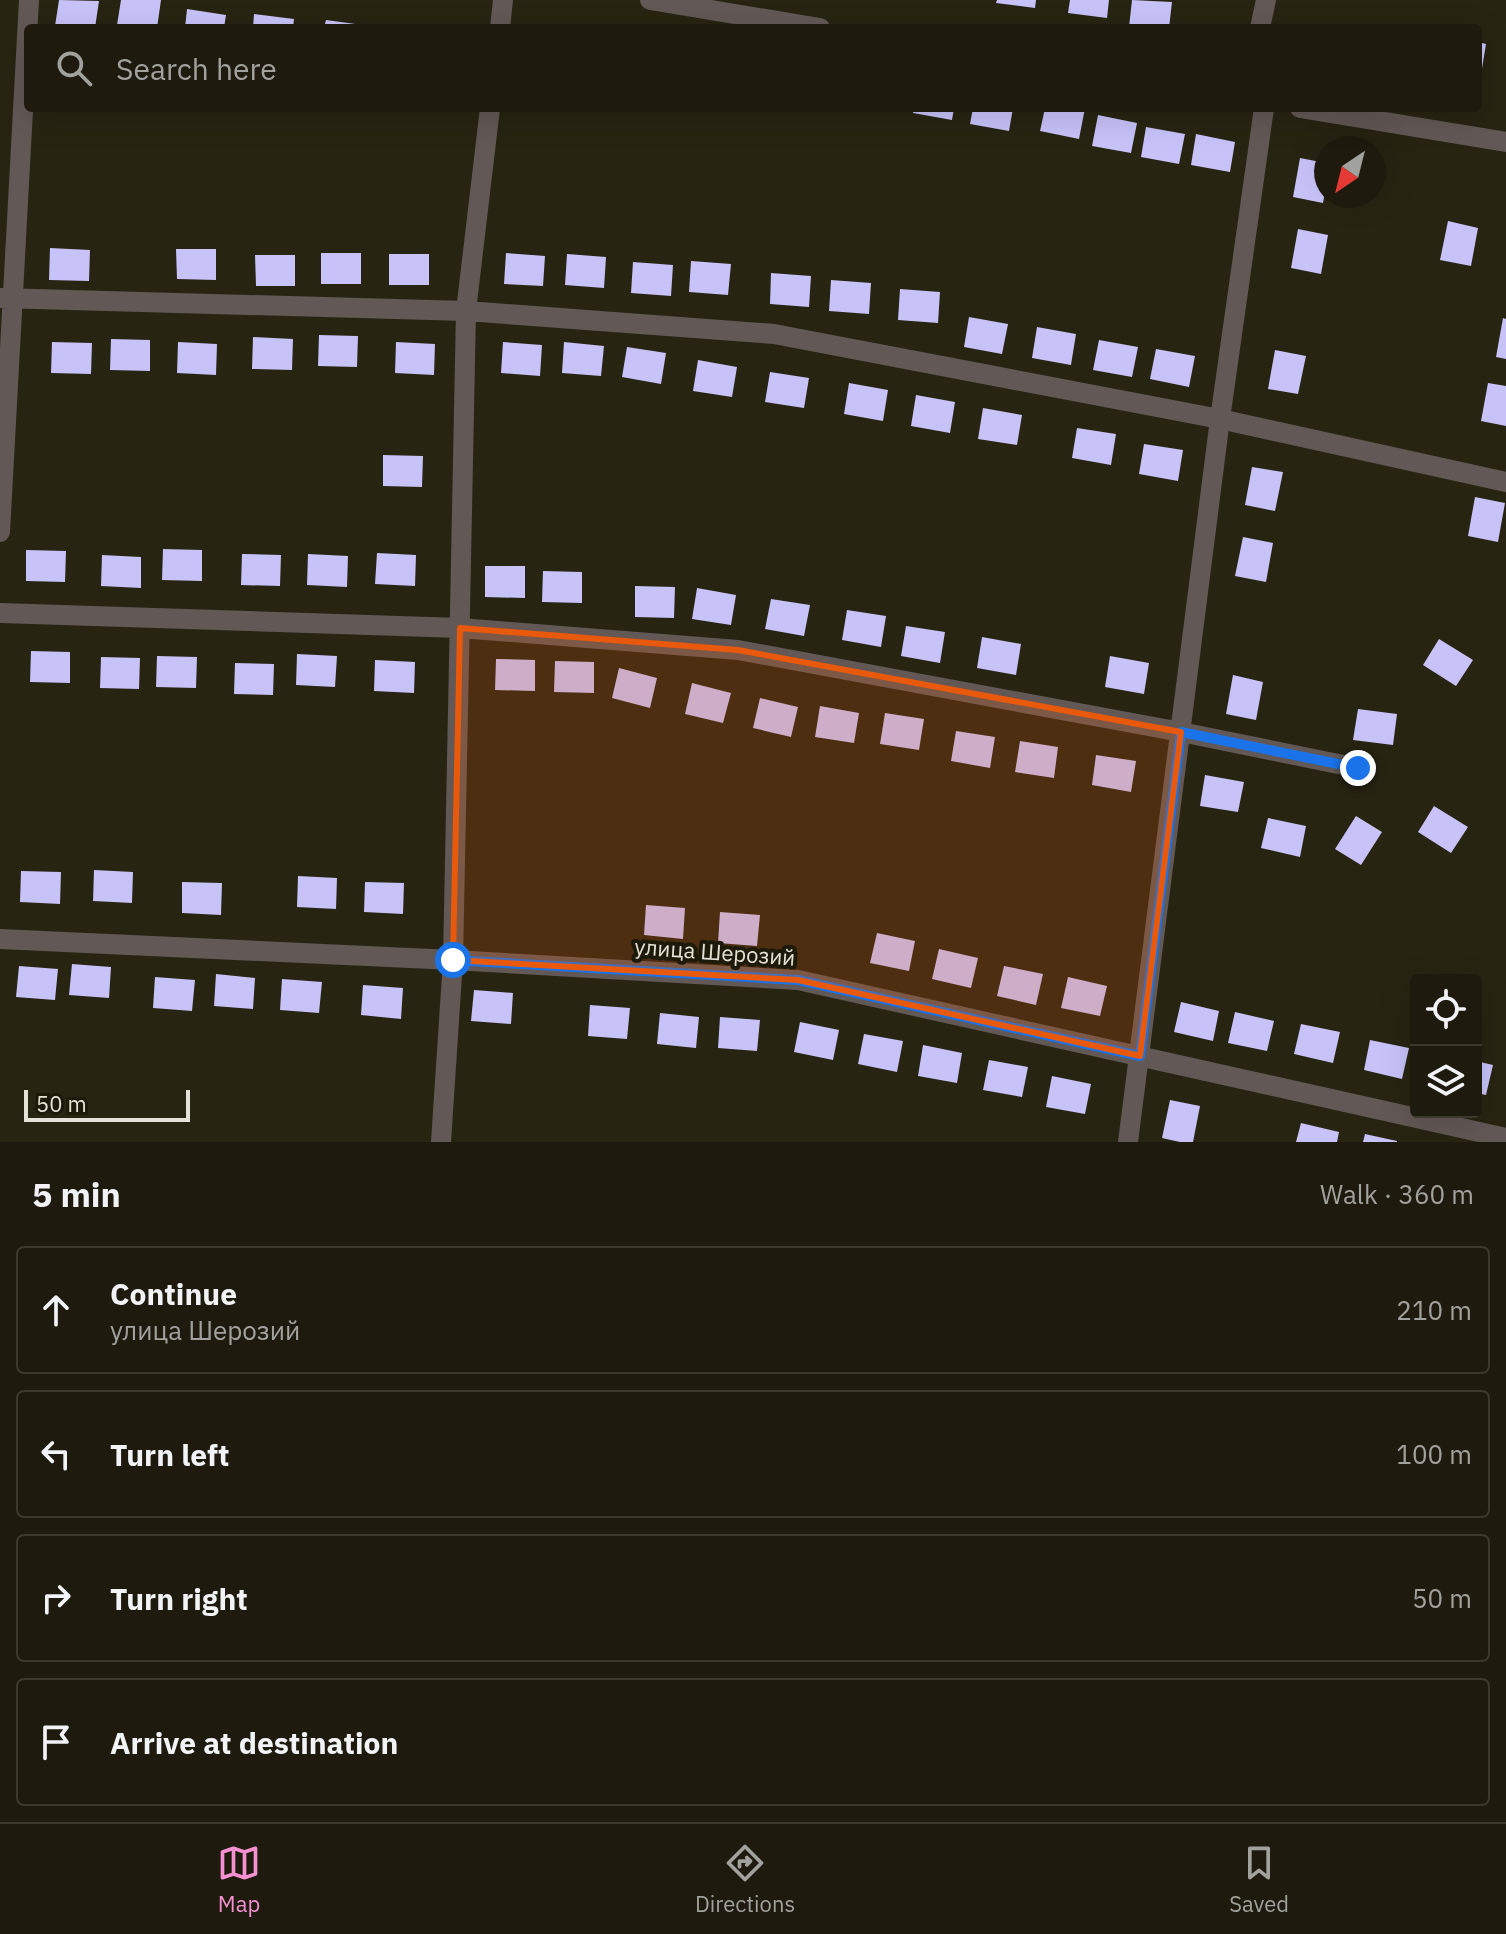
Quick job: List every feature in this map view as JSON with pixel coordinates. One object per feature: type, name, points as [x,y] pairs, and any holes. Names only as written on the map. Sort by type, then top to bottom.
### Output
[{"type":"street","points":[[27,24],[29,0]]},
{"type":"street","points":[[500,24],[503,0]]},
{"type":"street","points":[[650,0],[796,24]]},
{"type":"street","points":[[1261,24],[1266,0]]},
{"type":"street","points":[[0,532],[6,298],[24,65]]},
{"type":"street","points":[[441,1142],[453,960],[466,311],[490,112]]},
{"type":"street","points":[[1128,1142],[1220,419],[1263,112]]},
{"type":"street","points":[[1324,112],[1506,142]]},
{"type":"street","points":[[6,298],[466,311],[774,334],[1220,419],[1506,482]]},
{"type":"street","points":[[0,613],[460,628],[738,650],[1358,768]]},
{"type":"street","name":"улица Шерозий","points":[[0,939],[798,980],[1506,1138]]},
{"type":"highlighted area","points":[[460,628],[738,650],[1181,732],[1140,1056],[798,980],[453,960]]},
{"type":"building","points":[[59,0],[99,1],[96,24],[55,24]]},
{"type":"building","points":[[121,0],[161,0],[158,24],[117,24]]},
{"type":"building","points":[[997,0],[1036,0],[1035,8],[996,3]]},
{"type":"building","points":[[1070,0],[1109,0],[1107,18],[1068,13]]},
{"type":"building","points":[[1132,0],[1172,2],[1169,24],[1129,24]]},
{"type":"building","points":[[187,9],[226,15],[225,24],[185,24]]},
{"type":"building","points":[[254,14],[294,19],[293,24],[253,24]]},
{"type":"building","points":[[326,20],[355,24],[325,24]]},
{"type":"building","points":[[1482,43],[1486,44],[1482,69]]},
{"type":"building","points":[[913,112],[953,112],[952,120]]},
{"type":"building","points":[[972,112],[1012,112],[1009,131],[970,124]]},
{"type":"building","points":[[1044,112],[1084,112],[1079,139],[1040,131]]},
{"type":"building","points":[[1098,115],[1137,123],[1131,153],[1092,146]]},
{"type":"building","points":[[1146,127],[1185,134],[1179,164],[1141,157]]},
{"type":"building","points":[[1196,134],[1235,142],[1230,172],[1191,165]]},
{"type":"building","points":[[1300,158],[1314,161],[1314,201],[1293,197]]},
{"type":"building","points":[[1448,221],[1478,228],[1471,266],[1440,260]]},
{"type":"building","points":[[1298,229],[1328,235],[1321,274],[1291,268]]},
{"type":"building","points":[[50,248],[90,250],[89,281],[49,280]]},
{"type":"building","points":[[176,249],[216,249],[216,280],[177,279]]},
{"type":"building","points":[[321,253],[361,253],[361,284],[321,284]]},
{"type":"building","points":[[506,253],[545,256],[543,286],[504,284]]},
{"type":"building","points":[[389,254],[429,254],[429,285],[389,285]]},
{"type":"building","points":[[567,254],[606,257],[604,288],[565,285]]},
{"type":"building","points":[[255,255],[295,255],[295,286],[256,286]]},
{"type":"building","points":[[691,261],[731,264],[728,295],[689,292]]},
{"type":"building","points":[[633,262],[673,265],[671,296],[631,293]]},
{"type":"building","points":[[771,273],[811,276],[809,307],[770,304]]},
{"type":"building","points":[[831,280],[871,283],[869,314],[829,311]]},
{"type":"building","points":[[900,289],[940,292],[938,323],[898,320]]},
{"type":"building","points":[[969,317],[1008,324],[1002,354],[964,347]]},
{"type":"building","points":[[1503,318],[1506,319],[1506,359],[1496,357]]},
{"type":"building","points":[[1037,327],[1076,334],[1071,365],[1032,358]]},
{"type":"building","points":[[319,335],[358,336],[357,367],[318,366]]},
{"type":"building","points":[[253,337],[293,339],[292,370],[252,369]]},
{"type":"building","points":[[111,339],[150,340],[150,371],[110,370]]},
{"type":"building","points":[[1099,340],[1138,347],[1132,377],[1093,370]]},
{"type":"building","points":[[52,342],[92,343],[91,374],[51,373]]},
{"type":"building","points":[[178,342],[217,344],[216,375],[177,373]]},
{"type":"building","points":[[396,342],[435,344],[434,375],[395,373]]},
{"type":"building","points":[[503,342],[542,345],[540,376],[501,373]]},
{"type":"building","points":[[564,342],[604,346],[601,376],[562,373]]},
{"type":"building","points":[[627,347],[666,353],[661,384],[622,377]]},
{"type":"building","points":[[1156,349],[1195,356],[1189,387],[1150,379]]},
{"type":"building","points":[[1275,350],[1306,356],[1298,394],[1268,389]]},
{"type":"building","points":[[698,360],[737,367],[732,397],[693,391]]},
{"type":"building","points":[[770,372],[809,378],[804,408],[765,402]]},
{"type":"building","points":[[849,383],[888,390],[883,421],[844,414]]},
{"type":"building","points":[[1488,383],[1506,386],[1506,426],[1481,421]]},
{"type":"building","points":[[916,395],[955,402],[950,433],[911,426]]},
{"type":"building","points":[[983,408],[1022,415],[1017,445],[978,439]]},
{"type":"building","points":[[1077,428],[1116,434],[1111,465],[1072,458]]},
{"type":"building","points":[[1144,444],[1183,450],[1178,481],[1139,474]]},
{"type":"building","points":[[383,455],[423,456],[422,487],[383,486]]},
{"type":"building","points":[[1252,467],[1283,472],[1275,511],[1245,505]]},
{"type":"building","points":[[1475,497],[1505,503],[1498,542],[1468,536]]},
{"type":"building","points":[[1243,537],[1273,543],[1266,582],[1235,576]]},
{"type":"building","points":[[163,549],[202,550],[202,581],[162,580]]},
{"type":"building","points":[[26,550],[66,551],[65,582],[26,581]]},
{"type":"building","points":[[377,553],[416,555],[415,586],[375,584]]},
{"type":"building","points":[[242,554],[281,555],[280,586],[241,585]]},
{"type":"building","points":[[308,554],[348,556],[347,587],[307,585]]},
{"type":"building","points":[[102,555],[141,557],[141,588],[101,586]]},
{"type":"building","points":[[485,566],[525,566],[525,598],[485,597]]},
{"type":"building","points":[[543,571],[582,572],[582,603],[542,602]]},
{"type":"building","points":[[635,586],[675,587],[674,618],[635,617]]},
{"type":"building","points":[[697,588],[736,595],[731,625],[692,619]]},
{"type":"building","points":[[771,599],[810,605],[804,636],[765,629]]},
{"type":"building","points":[[847,610],[886,616],[881,647],[842,640]]},
{"type":"building","points":[[906,626],[945,632],[940,663],[901,656]]},
{"type":"building","points":[[982,637],[1021,644],[1016,675],[977,668]]},
{"type":"building","points":[[1439,639],[1473,660],[1456,686],[1423,665]]},
{"type":"building","points":[[31,651],[70,652],[70,683],[30,682]]},
{"type":"building","points":[[297,654],[337,656],[335,687],[296,685]]},
{"type":"building","points":[[157,656],[197,657],[196,688],[156,687]]},
{"type":"building","points":[[1110,656],[1149,663],[1144,694],[1105,687]]},
{"type":"building","points":[[101,657],[140,658],[139,689],[100,688]]},
{"type":"building","points":[[496,659],[535,660],[535,691],[495,690]]},
{"type":"building","points":[[375,660],[415,662],[414,693],[374,691]]},
{"type":"building","points":[[555,661],[594,662],[594,693],[554,692]]},
{"type":"building","points":[[235,663],[274,664],[273,695],[234,694]]},
{"type":"building","points":[[619,668],[657,678],[650,708],[612,698]]},
{"type":"building","points":[[1233,675],[1263,682],[1256,720],[1226,714]]},
{"type":"building","points":[[692,683],[731,693],[723,723],[685,714]]},
{"type":"building","points":[[760,698],[798,707],[791,737],[753,728]]},
{"type":"building","points":[[820,706],[859,713],[854,743],[815,737]]},
{"type":"building","points":[[1358,709],[1397,714],[1393,745],[1353,740]]},
{"type":"building","points":[[885,713],[924,719],[919,750],[880,744]]},
{"type":"building","points":[[956,731],[995,737],[990,768],[951,761]]},
{"type":"building","points":[[1020,741],[1058,747],[1054,778],[1015,772]]},
{"type":"building","points":[[1096,755],[1136,761],[1131,792],[1092,785]]},
{"type":"building","points":[[1205,775],[1244,782],[1238,812],[1200,806]]},
{"type":"building","points":[[1434,806],[1468,827],[1451,853],[1418,832]]},
{"type":"building","points":[[1356,816],[1382,832],[1361,865],[1335,849]]},
{"type":"building","points":[[1268,818],[1306,826],[1300,857],[1261,848]]},
{"type":"building","points":[[94,870],[133,872],[132,903],[93,901]]},
{"type":"building","points":[[21,871],[61,872],[60,904],[20,902]]},
{"type":"building","points":[[298,876],[337,878],[336,909],[297,907]]},
{"type":"building","points":[[182,882],[222,883],[221,915],[182,913]]},
{"type":"building","points":[[365,882],[404,883],[403,914],[364,912]]},
{"type":"building","points":[[646,905],[685,908],[683,939],[644,935]]},
{"type":"building","points":[[720,912],[760,915],[757,946],[718,943]]},
{"type":"building","points":[[877,933],[915,941],[909,971],[870,963]]},
{"type":"building","points":[[939,949],[978,958],[971,988],[932,979]]},
{"type":"building","points":[[72,964],[111,967],[109,998],[69,995]]},
{"type":"building","points":[[19,966],[58,969],[55,1000],[16,997]]},
{"type":"building","points":[[1004,966],[1043,974],[1036,1005],[997,996]]},
{"type":"building","points":[[216,974],[255,978],[253,1009],[214,1006]]},
{"type":"building","points":[[155,977],[195,980],[192,1011],[153,1008]]},
{"type":"building","points":[[1068,977],[1107,986],[1100,1016],[1061,1008]]},
{"type":"building","points":[[282,979],[322,982],[319,1013],[280,1010]]},
{"type":"building","points":[[363,985],[403,988],[401,1019],[361,1015]]},
{"type":"building","points":[[474,990],[513,993],[511,1024],[471,1021]]},
{"type":"building","points":[[1181,1002],[1219,1011],[1213,1041],[1174,1032]]},
{"type":"building","points":[[590,1005],[630,1008],[627,1039],[588,1036]]},
{"type":"building","points":[[1235,1012],[1274,1021],[1267,1051],[1228,1043]]},
{"type":"building","points":[[660,1013],[699,1017],[696,1048],[657,1044]]},
{"type":"building","points":[[720,1017],[760,1020],[757,1051],[718,1048]]},
{"type":"building","points":[[800,1022],[839,1030],[833,1060],[794,1052]]},
{"type":"building","points":[[1301,1024],[1340,1032],[1333,1063],[1294,1054]]},
{"type":"building","points":[[864,1034],[903,1041],[897,1072],[858,1064]]},
{"type":"building","points":[[1370,1040],[1409,1048],[1402,1079],[1364,1070]]},
{"type":"building","points":[[923,1045],[962,1053],[957,1083],[918,1076]]},
{"type":"building","points":[[989,1060],[1028,1067],[1022,1097],[983,1090]]},
{"type":"building","points":[[1482,1062],[1493,1065],[1486,1095],[1482,1094]]},
{"type":"building","points":[[1052,1076],[1091,1084],[1085,1114],[1046,1107]]},
{"type":"building","points":[[1170,1100],[1200,1106],[1193,1142],[1162,1138]]},
{"type":"building","points":[[1301,1123],[1339,1132],[1337,1142],[1296,1142]]},
{"type":"building","points":[[1365,1134],[1397,1141],[1397,1142],[1363,1142]]},
{"type":"route","points":[[453,960],[798,980],[1140,1056],[1181,732],[1358,768]]}]
